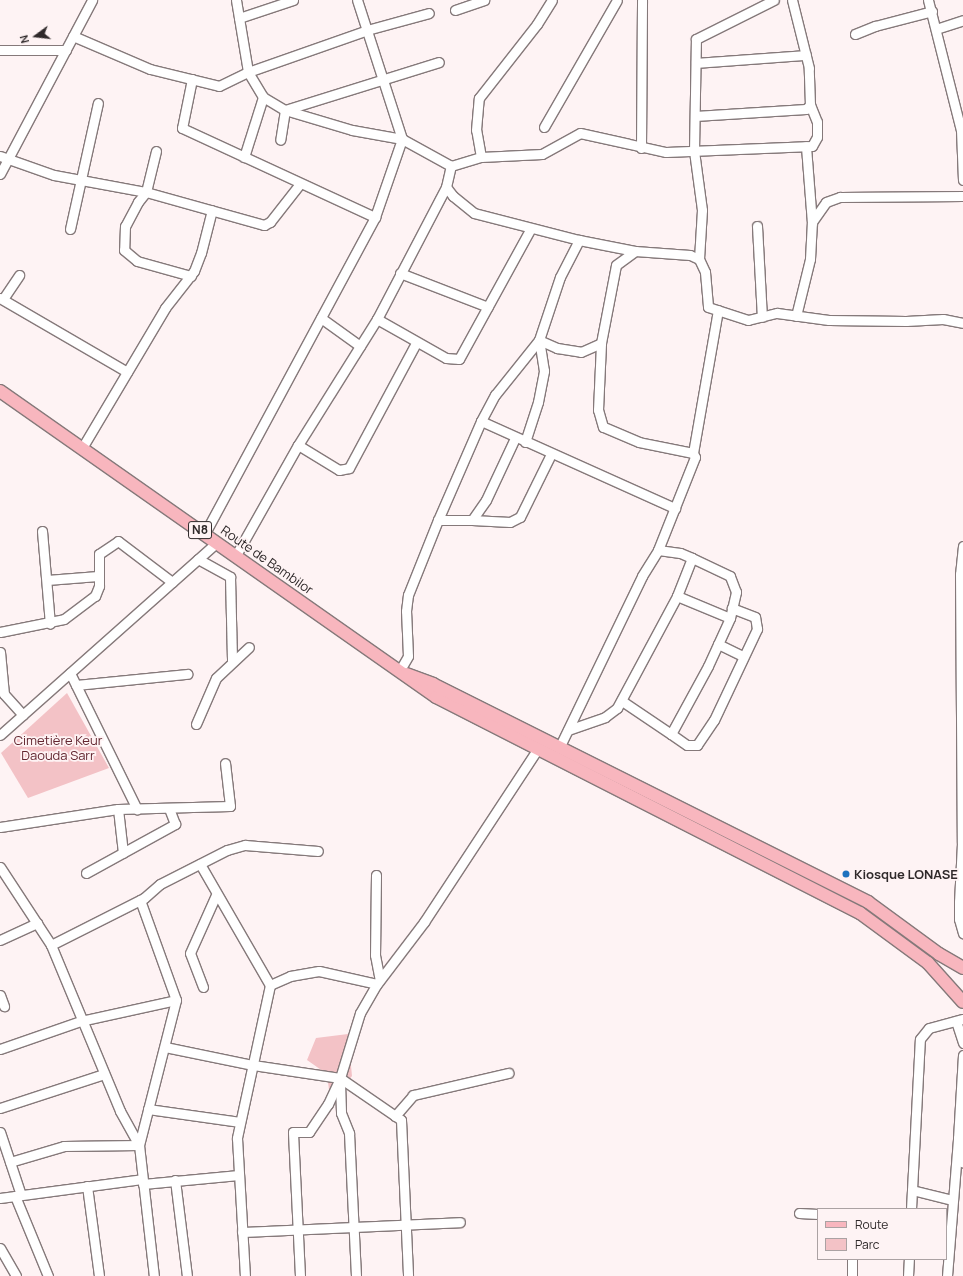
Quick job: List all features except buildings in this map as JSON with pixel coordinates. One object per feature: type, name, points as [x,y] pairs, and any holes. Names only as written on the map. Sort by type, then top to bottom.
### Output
[{"type":"main road","name":"Route de Bambilor","points":[[0,391],[402,672]]},
{"type":"main road","points":[[402,672],[433,684],[868,902],[939,954],[963,968]]},
{"type":"main road","points":[[402,672],[413,682],[436,697],[537,750],[860,913],[928,963],[963,1002]]},
{"type":"street","points":[[0,174],[4,158],[66,50],[92,0]]},
{"type":"street","points":[[236,0],[248,72],[263,97],[284,110],[352,130],[402,139],[450,166],[480,157],[542,154],[580,132],[641,148],[666,152],[806,146],[816,143],[818,137],[817,122],[810,105],[809,68],[792,0]]},
{"type":"street","points":[[239,18],[293,0]]},
{"type":"street","points":[[205,533],[375,218],[402,139],[357,0]]},
{"type":"street","points":[[455,10],[484,0]]},
{"type":"street","points":[[480,157],[476,130],[479,98],[537,24],[552,0]]},
{"type":"street","points":[[544,127],[617,0]]},
{"type":"street","points":[[641,148],[642,0]]},
{"type":"street","points":[[774,0],[696,40],[694,151],[702,210],[699,259],[705,272],[708,307],[748,320],[777,313],[829,320],[906,321],[943,319],[963,323]]},
{"type":"street","points":[[928,0],[961,130],[963,180]]},
{"type":"street","points":[[855,34],[875,26],[932,11]]},
{"type":"street","points":[[73,36],[150,69],[218,86],[248,72],[367,30],[429,13]]},
{"type":"street","points":[[936,29],[963,20]]},
{"type":"street","points":[[0,50],[66,50]]},
{"type":"street","points":[[696,63],[806,55]]},
{"type":"street","points":[[284,110],[383,78],[439,62]]},
{"type":"street","points":[[192,79],[182,128],[300,185],[375,218]]},
{"type":"street","points":[[244,157],[263,97]]},
{"type":"street","points":[[70,229],[98,103]]},
{"type":"street","points":[[695,116],[806,109],[810,105]]},
{"type":"street","points":[[280,140],[284,110]]},
{"type":"street","points":[[796,316],[810,259],[812,223],[806,146]]},
{"type":"street","points":[[156,151],[146,192],[138,202],[125,226],[124,250],[137,261],[191,276]]},
{"type":"street","points":[[4,158],[81,180],[146,192],[268,225],[300,185]]},
{"type":"street","points":[[236,555],[298,445],[377,318],[400,273],[424,234],[446,187],[450,166]]},
{"type":"street","points":[[446,187],[453,196],[474,213],[579,240],[635,251],[690,255],[699,259]]},
{"type":"street","points":[[812,223],[826,202],[840,196],[963,196]]},
{"type":"street","points":[[82,448],[174,294],[191,276],[201,253],[212,210]]},
{"type":"street","points":[[757,226],[762,317]]},
{"type":"street","points":[[377,318],[416,343],[446,358],[460,359],[531,228]]},
{"type":"street","points":[[402,672],[408,656],[406,611],[408,595],[438,520],[481,421],[495,395],[539,340],[560,277],[579,240]]},
{"type":"street","points":[[635,251],[616,265],[601,343],[598,410],[603,427],[639,442],[693,453]]},
{"type":"street","points":[[400,273],[488,308]]},
{"type":"street","points":[[19,275],[1,298],[127,372]]},
{"type":"street","points":[[559,748],[642,576],[658,550],[694,463],[693,453],[718,310]]},
{"type":"street","points":[[321,318],[360,346]]},
{"type":"street","points":[[539,340],[557,348],[581,352],[601,343]]},
{"type":"street","points":[[525,442],[538,402],[544,371],[539,340]]},
{"type":"street","points":[[298,445],[339,470],[349,468],[416,343]]},
{"type":"street","points":[[481,421],[515,438],[675,508]]},
{"type":"street","points":[[472,520],[486,500],[515,438]]},
{"type":"street","points":[[438,520],[510,522],[520,517],[551,454]]},
{"type":"street","points":[[42,531],[50,624]]},
{"type":"street","points":[[0,632],[50,624],[64,619],[95,596],[99,586],[99,554],[118,541],[172,582]]},
{"type":"street","points":[[0,736],[217,542]]},
{"type":"street","points":[[963,546],[963,680],[959,902],[959,919],[963,934]]},
{"type":"street","points":[[658,550],[680,553],[730,576],[736,592],[730,618],[689,704],[671,734]]},
{"type":"street","points":[[568,730],[605,717],[622,701],[644,655],[677,596],[692,558]]},
{"type":"street","points":[[198,559],[230,577],[232,660]]},
{"type":"street","points":[[47,580],[98,576]]},
{"type":"street","points":[[677,596],[730,618]]},
{"type":"street","points":[[622,701],[687,745],[697,745],[702,741],[758,623],[755,617],[732,608]]},
{"type":"street","points":[[718,644],[743,656]]},
{"type":"street","points":[[196,724],[216,678],[232,660],[249,647]]},
{"type":"street","points":[[0,652],[1,684],[4,694],[23,715]]},
{"type":"street","points":[[70,673],[137,809]]},
{"type":"street","points":[[76,685],[187,674]]},
{"type":"street","points":[[300,1276],[293,1132],[309,1132],[328,1104],[340,1078],[360,1013],[379,982],[424,922],[537,750]]},
{"type":"street","points":[[0,827],[118,809],[230,806],[225,763]]},
{"type":"street","points":[[86,873],[175,824],[169,808]]},
{"type":"street","points":[[118,809],[123,853]]},
{"type":"street","points":[[51,945],[140,900],[160,884],[227,850],[245,845],[318,851]]},
{"type":"street","points":[[200,864],[216,895],[270,985],[237,1138],[245,1276]]},
{"type":"street","points":[[0,867],[51,945],[104,1074],[138,1145],[154,1276]]},
{"type":"street","points":[[376,875],[375,956],[379,982]]},
{"type":"street","points":[[203,987],[190,953],[216,895]]},
{"type":"street","points":[[138,1145],[165,1047],[176,1000],[140,900]]},
{"type":"street","points":[[0,940],[37,923]]},
{"type":"street","points":[[270,985],[290,976],[319,971],[379,982]]},
{"type":"street","points":[[0,995],[4,1006]]},
{"type":"street","points":[[0,1049],[81,1021],[176,1000]]},
{"type":"street","points":[[911,1208],[920,1039],[929,1028],[959,1020],[963,1043]]},
{"type":"street","points":[[165,1047],[253,1065],[340,1078],[401,1120],[408,1276]]},
{"type":"street","points":[[947,1276],[963,1055]]},
{"type":"street","points":[[395,1116],[413,1095],[508,1073]]},
{"type":"street","points":[[0,1108],[104,1074]]},
{"type":"street","points":[[340,1078],[341,1114],[349,1133],[356,1276]]},
{"type":"street","points":[[148,1110],[240,1122]]},
{"type":"street","points":[[0,1132],[10,1162],[18,1196],[48,1276]]},
{"type":"street","points":[[958,1138],[963,1163]]},
{"type":"street","points":[[10,1162],[64,1146],[138,1145]]},
{"type":"street","points":[[0,1198],[87,1186],[239,1175]]},
{"type":"street","points":[[175,1180],[187,1276]]},
{"type":"street","points":[[87,1186],[99,1276]]},
{"type":"street","points":[[912,1190],[952,1200]]},
{"type":"street","points":[[799,1213],[817,1214]]},
{"type":"street","points":[[242,1232],[460,1222]]},
{"type":"street","points":[[0,1248],[16,1276]]},
{"type":"street","points":[[852,1260],[852,1276]]},
{"type":"street","points":[[908,1276],[909,1260]]},
{"type":"green space","name":"Cimetière Keur Daouda Sarr","points":[[67,693],[109,768],[28,798],[1,753]]},
{"type":"green space","points":[[348,1034],[352,1076],[342,1089],[329,1090],[327,1074],[307,1060],[316,1038]]},
{"type":"place","name":"Kiosque LONASE","points":[[846,874]]}]
